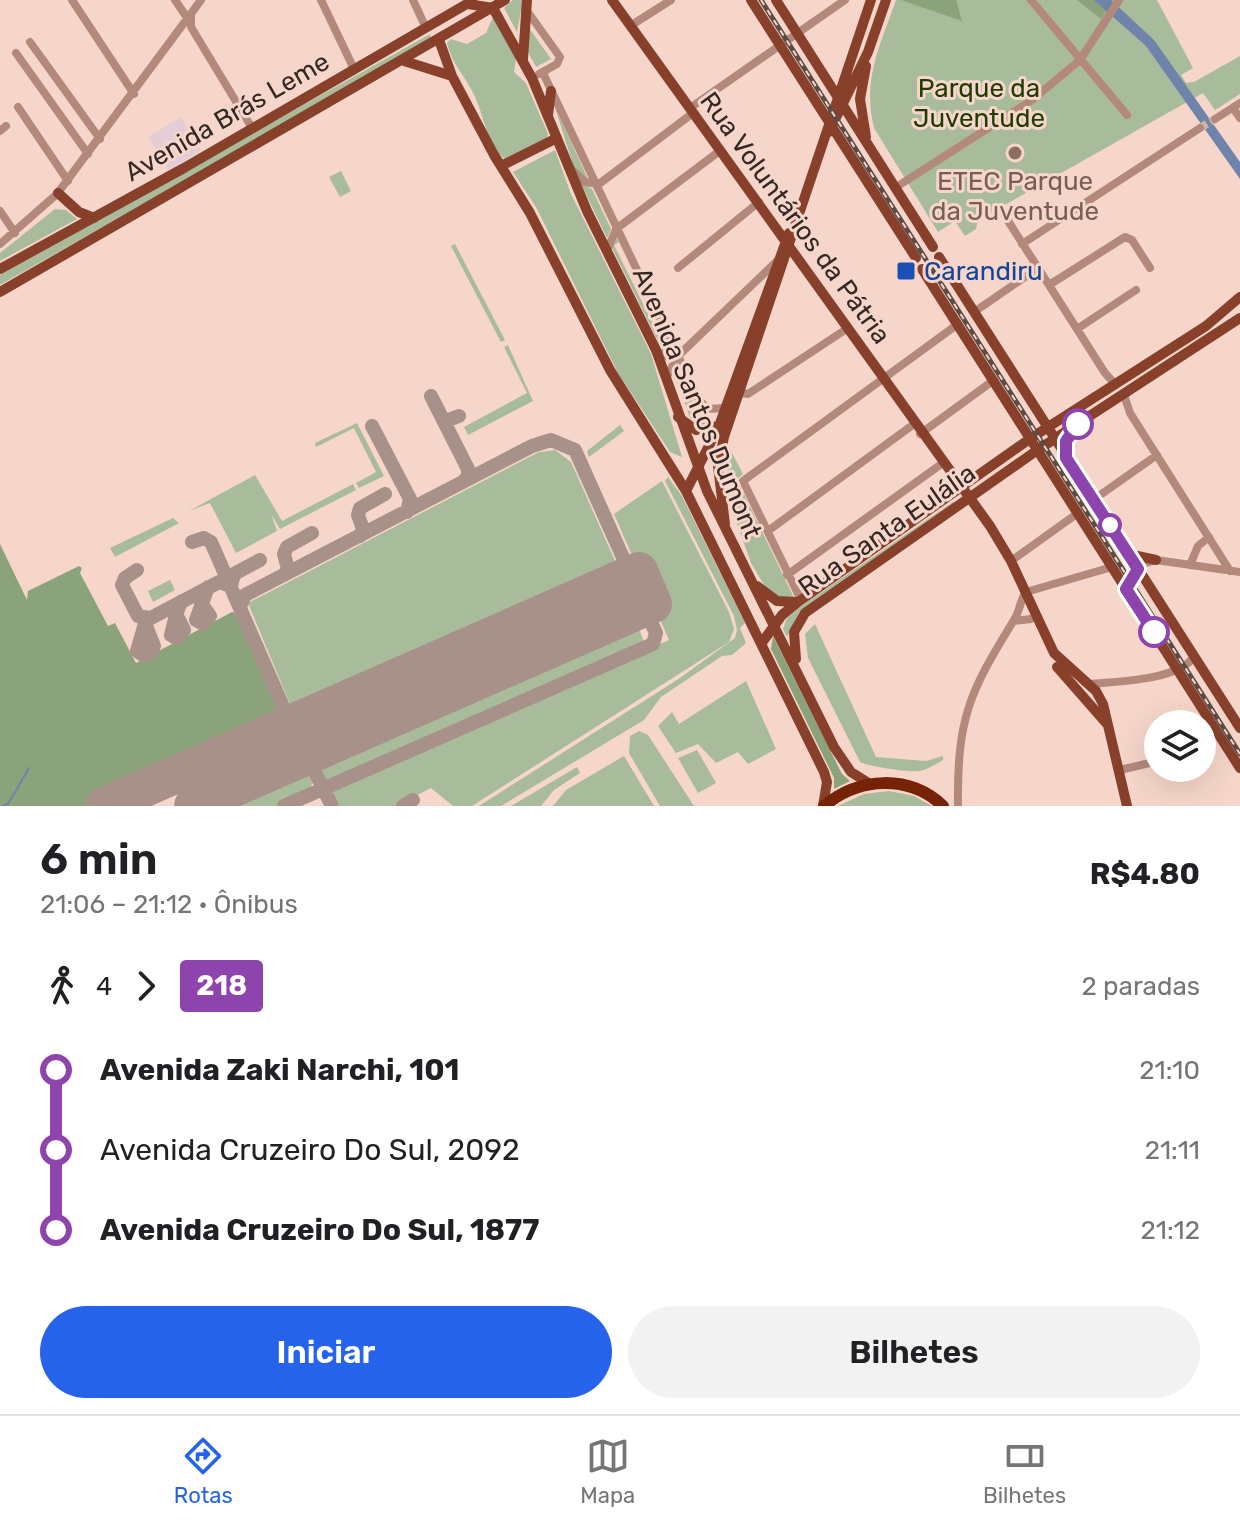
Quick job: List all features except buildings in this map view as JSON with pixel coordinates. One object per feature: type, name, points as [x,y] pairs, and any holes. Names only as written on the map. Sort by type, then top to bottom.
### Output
[{"type":"highway","points":[[824,806],[849,789],[870,784],[913,787],[943,806]]},
{"type":"main road","name":"Avenida Brás Leme","points":[[0,292],[505,0]]},
{"type":"main road","name":"Rua Voluntários da Pátria","points":[[612,0],[759,202],[789,238],[1006,555],[1054,653],[1097,693],[1108,724],[1127,806]]},
{"type":"main road","points":[[751,0],[829,130],[916,258]]},
{"type":"main road","points":[[776,0],[1240,728]]},
{"type":"main road","points":[[725,526],[718,466],[789,238],[829,130],[837,96],[871,0]]},
{"type":"main road","points":[[829,130],[868,52],[886,0]]},
{"type":"main road","name":"Avenida Brás Leme","points":[[0,269],[466,4]]},
{"type":"main road","points":[[439,40],[441,28],[455,18],[466,4],[493,8]]},
{"type":"main road","points":[[523,61],[526,4]]},
{"type":"main road","name":"Avenida Santos Dumont","points":[[493,8],[532,78],[607,252],[656,350],[697,469],[841,759],[851,772],[870,784]]},
{"type":"main road","points":[[788,59],[797,34]]},
{"type":"main road","name":"Avenida Santos Dumont","points":[[439,40],[452,76],[501,166],[536,222],[610,370],[686,491],[824,772],[827,782],[824,806]]},
{"type":"main road","points":[[867,143],[860,99],[868,52]]},
{"type":"main road","points":[[404,61],[452,76]]},
{"type":"main road","points":[[548,115],[551,91]]},
{"type":"main road","points":[[276,134],[267,126],[277,114]]},
{"type":"main road","points":[[240,155],[242,149],[255,142],[252,128]]},
{"type":"main road","points":[[501,166],[557,138]]},
{"type":"main road","points":[[58,193],[79,212],[94,218]]},
{"type":"main road","points":[[686,491],[719,426],[776,262],[789,238]]},
{"type":"main road","points":[[922,269],[1240,768]]},
{"type":"main road","name":"Rua Santa Eulália","points":[[761,644],[774,624],[799,601],[1047,427],[1206,326],[1240,297]]},
{"type":"main road","name":"Rua Santa Eulália","points":[[795,665],[794,632],[801,617],[1039,449],[1240,318]]},
{"type":"main road","points":[[1112,386],[1122,389],[1120,398],[1111,395],[1112,386]]},
{"type":"main road","points":[[677,416],[696,430],[719,426]]},
{"type":"main road","points":[[1066,458],[1066,441],[1078,424]]},
{"type":"main road","name":"Rua Voluntários da Pátria","points":[[928,445],[960,489]]},
{"type":"main road","points":[[667,458],[685,458],[689,449]]},
{"type":"main road","points":[[1128,554],[1156,560]]},
{"type":"main road","points":[[753,582],[777,601],[799,601]]},
{"type":"main road","name":"Rua Voluntários da Pátria","points":[[1024,596],[1031,619],[1050,658],[1108,724]]},
{"type":"main road","points":[[1068,678],[1088,684]]},
{"type":"main road","points":[[1097,693],[1099,686],[1106,682]]},
{"type":"street","points":[[72,0],[134,94]]},
{"type":"street","points":[[175,0],[252,128]]},
{"type":"street","points":[[0,244],[68,181],[188,22],[201,0]]},
{"type":"street","points":[[321,0],[354,69]]},
{"type":"street","points":[[413,0],[426,28]]},
{"type":"street","points":[[630,22],[671,0]]},
{"type":"street","points":[[568,165],[577,176],[594,184],[605,180],[692,110],[845,0]]},
{"type":"street","points":[[1031,0],[1127,115]]},
{"type":"street","points":[[901,184],[1032,100],[1080,60],[1119,0]]},
{"type":"street","points":[[526,4],[560,57],[557,64],[532,78]]},
{"type":"street","points":[[30,42],[100,139]]},
{"type":"street","points":[[16,53],[88,154]]},
{"type":"street","name":"Avenida Santos Dumont","points":[[543,73],[594,184],[704,406],[725,408]]},
{"type":"street","points":[[1215,119],[1236,106],[1240,118]]},
{"type":"street","points":[[18,107],[68,181]]},
{"type":"street","points":[[1022,244],[1200,128]]},
{"type":"street","points":[[607,252],[616,229],[721,150]]},
{"type":"street","points":[[678,268],[759,202]]},
{"type":"street","points":[[0,211],[15,233]]},
{"type":"street","points":[[1003,213],[1112,386]]},
{"type":"street","points":[[1049,285],[1125,237],[1132,240],[1150,268]]},
{"type":"street","points":[[666,378],[678,356],[776,262]]},
{"type":"street","points":[[974,312],[1038,268]]},
{"type":"street","points":[[1077,329],[1136,290]]},
{"type":"street","points":[[799,601],[743,481],[958,324]]},
{"type":"street","points":[[741,393],[748,394],[848,328]]},
{"type":"street","points":[[656,350],[668,357],[678,356]]},
{"type":"street","points":[[772,528],[994,380]]},
{"type":"street","points":[[1120,398],[1235,572]]},
{"type":"street","points":[[1093,500],[1157,455]]},
{"type":"street","points":[[787,575],[940,465]]},
{"type":"street","points":[[1006,555],[1078,513]]},
{"type":"street","points":[[1190,565],[1194,551],[1209,537]]},
{"type":"street","points":[[1126,589],[1138,569],[1156,560],[1235,572]]},
{"type":"street","points":[[958,806],[961,744],[967,706],[980,674],[1014,621],[1024,596],[1112,567]]},
{"type":"street","points":[[1014,621],[1031,619]]},
{"type":"street","points":[[1088,684],[1178,670],[1189,665],[1194,656]]},
{"type":"street","points":[[1120,770],[1144,764]]},
{"type":"shaded area","points":[[181,117],[201,151],[168,170],[148,137]]},
{"type":"green space","points":[[513,0],[523,0],[517,32],[504,8]]},
{"type":"green space","name":"Parque da Juventude","points":[[896,0],[1157,0],[1193,68],[1181,75],[1186,83],[1194,82],[1240,56],[1240,94],[1215,110],[1203,93],[978,220],[976,229],[965,236],[955,221],[938,232],[874,128],[871,79]]},
{"type":"green space","points":[[901,0],[956,0],[962,21]]},
{"type":"green space","points":[[1077,0],[1113,0],[1101,19]]},
{"type":"green space","points":[[493,17],[516,59],[514,72],[526,83],[548,134],[547,138],[505,159],[490,139],[476,99],[447,43],[451,39],[467,44],[486,33]]},
{"type":"green space","points":[[529,28],[551,59],[536,67],[528,52]]},
{"type":"green space","points":[[430,34],[431,40],[0,285],[0,275]]},
{"type":"green space","points":[[555,107],[588,179],[575,171]]},
{"type":"green space","points":[[555,150],[571,194],[651,354],[682,457],[670,452],[618,373],[536,207],[513,172]]},
{"type":"green space","points":[[341,171],[351,191],[340,197],[329,177]]},
{"type":"green space","points":[[580,182],[592,189],[611,229],[607,238]]},
{"type":"green space","points":[[55,209],[66,210],[77,219],[0,261],[0,253]]},
{"type":"green space","points":[[615,236],[619,242],[614,245],[665,348],[661,347],[611,246]]},
{"type":"green space","points":[[455,244],[505,340],[501,342],[451,246]]},
{"type":"green space","points":[[508,345],[533,401],[468,435],[464,427],[527,393],[504,347]]},
{"type":"green space","points":[[676,379],[702,415],[712,419],[700,425],[691,420]]},
{"type":"green space","points":[[357,423],[384,476],[359,488],[356,483],[376,472],[354,428],[316,447],[315,443]]},
{"type":"green space","points":[[620,425],[624,431],[589,457],[587,451]]},
{"type":"green space","points":[[729,447],[743,474],[737,479],[794,598],[783,600],[769,593],[751,563],[725,490]]},
{"type":"green space","points":[[555,450],[571,462],[620,572],[618,579],[317,712],[303,714],[292,709],[248,603],[539,452]]},
{"type":"green space","points":[[255,475],[282,521],[353,484],[356,490],[280,529],[271,514],[277,531],[236,553],[210,503],[189,511]]},
{"type":"green space","points":[[668,477],[682,496],[745,623],[740,628],[746,643],[732,655],[722,656],[661,697],[644,720],[501,806],[479,806],[680,678],[735,638],[734,616],[665,481]]},
{"type":"green space","points":[[662,481],[729,612],[734,629],[729,642],[472,806],[453,806],[431,788],[396,806],[339,806],[331,794],[334,787],[669,640],[614,514]]},
{"type":"green space","points":[[953,502],[955,505],[799,612],[787,637],[783,629],[787,618],[804,604]]},
{"type":"green space","points":[[173,518],[179,523],[115,557],[110,548]]},
{"type":"green space","points":[[0,544],[27,600],[28,591],[79,566],[82,568],[80,573],[108,626],[115,623],[136,663],[235,613],[278,712],[275,728],[104,806],[0,806]]},
{"type":"green space","points":[[170,580],[175,590],[153,602],[148,591]]},
{"type":"green space","points":[[626,616],[634,617],[643,639],[640,647],[342,777],[328,782],[322,777],[316,758],[323,749]]},
{"type":"green space","points":[[815,624],[876,757],[926,761],[943,756],[943,760],[914,771],[860,762],[808,658],[805,634]]},
{"type":"green space","points":[[773,636],[842,774],[850,781],[834,789],[834,778],[771,649]]},
{"type":"green space","points":[[746,681],[776,749],[748,764],[738,752],[716,763],[698,744],[676,753],[658,726],[672,712],[679,724]]},
{"type":"green space","points":[[639,731],[648,735],[694,806],[660,806],[629,753],[630,736]]},
{"type":"green space","points":[[697,750],[716,783],[698,793],[678,758]]},
{"type":"green space","points":[[624,756],[654,806],[553,806],[566,790]]},
{"type":"green space","points":[[294,762],[305,767],[312,783],[310,791],[276,806],[193,806]]},
{"type":"green space","points":[[577,767],[580,773],[554,790],[541,806],[511,806]]},
{"type":"green space","points":[[889,791],[914,796],[932,806],[838,806],[864,794]]},
{"type":"water","points":[[1094,0],[1111,0],[1154,40],[1240,162],[1240,179],[1146,46]]},
{"type":"waterway","points":[[2,806],[8,804],[29,768]]},
{"type":"taxiway","points":[[431,396],[468,469],[468,476],[463,482]]},
{"type":"taxiway","points":[[445,424],[459,416]]},
{"type":"taxiway","points":[[372,426],[410,499],[407,512]]},
{"type":"taxiway","points":[[240,607],[245,595],[532,446],[551,440],[575,450],[633,580],[631,588],[622,596],[557,626]]},
{"type":"taxiway","points":[[360,536],[363,529],[358,515],[360,508],[385,494]]},
{"type":"taxiway","points":[[284,575],[288,569],[284,554],[287,547],[312,533]]},
{"type":"taxiway","points":[[192,542],[204,538],[211,542],[292,727],[307,734],[327,727]]},
{"type":"taxiway","points":[[145,623],[154,646],[150,653],[143,655],[137,651],[144,626],[145,623],[147,620],[219,582],[231,586],[234,574],[260,560]]},
{"type":"taxiway","points":[[137,570],[125,578],[122,585],[138,616],[149,618]]},
{"type":"taxiway","points":[[201,603],[210,616],[203,624],[196,620],[208,587]]},
{"type":"taxiway","points":[[284,806],[653,644],[656,633],[642,603],[628,598],[616,601]]},
{"type":"taxiway","points":[[176,614],[184,630],[176,638],[171,635],[175,617],[177,613],[182,601]]},
{"type":"taxiway","points":[[316,733],[308,739],[305,753],[332,806]]},
{"type":"taxiway","points":[[268,753],[292,745],[305,753]]},
{"type":"taxiway","points":[[403,806],[413,800]]},
{"type":"runway","points":[[104,806],[639,571],[653,604],[193,806]]},
{"type":"tunnel","points":[[1200,128],[1215,119]]},
{"type":"railway","points":[[761,0],[1240,754]]},
{"type":"bus line","name":"218","points":[[1078,424],[1066,441],[1066,458],[1138,569],[1126,589],[1154,632]]},
{"type":"place","name":"ETEC Parque da Juventude","points":[[1015,153]]},
{"type":"place","name":"Carandiru","points":[[906,271]]}]
